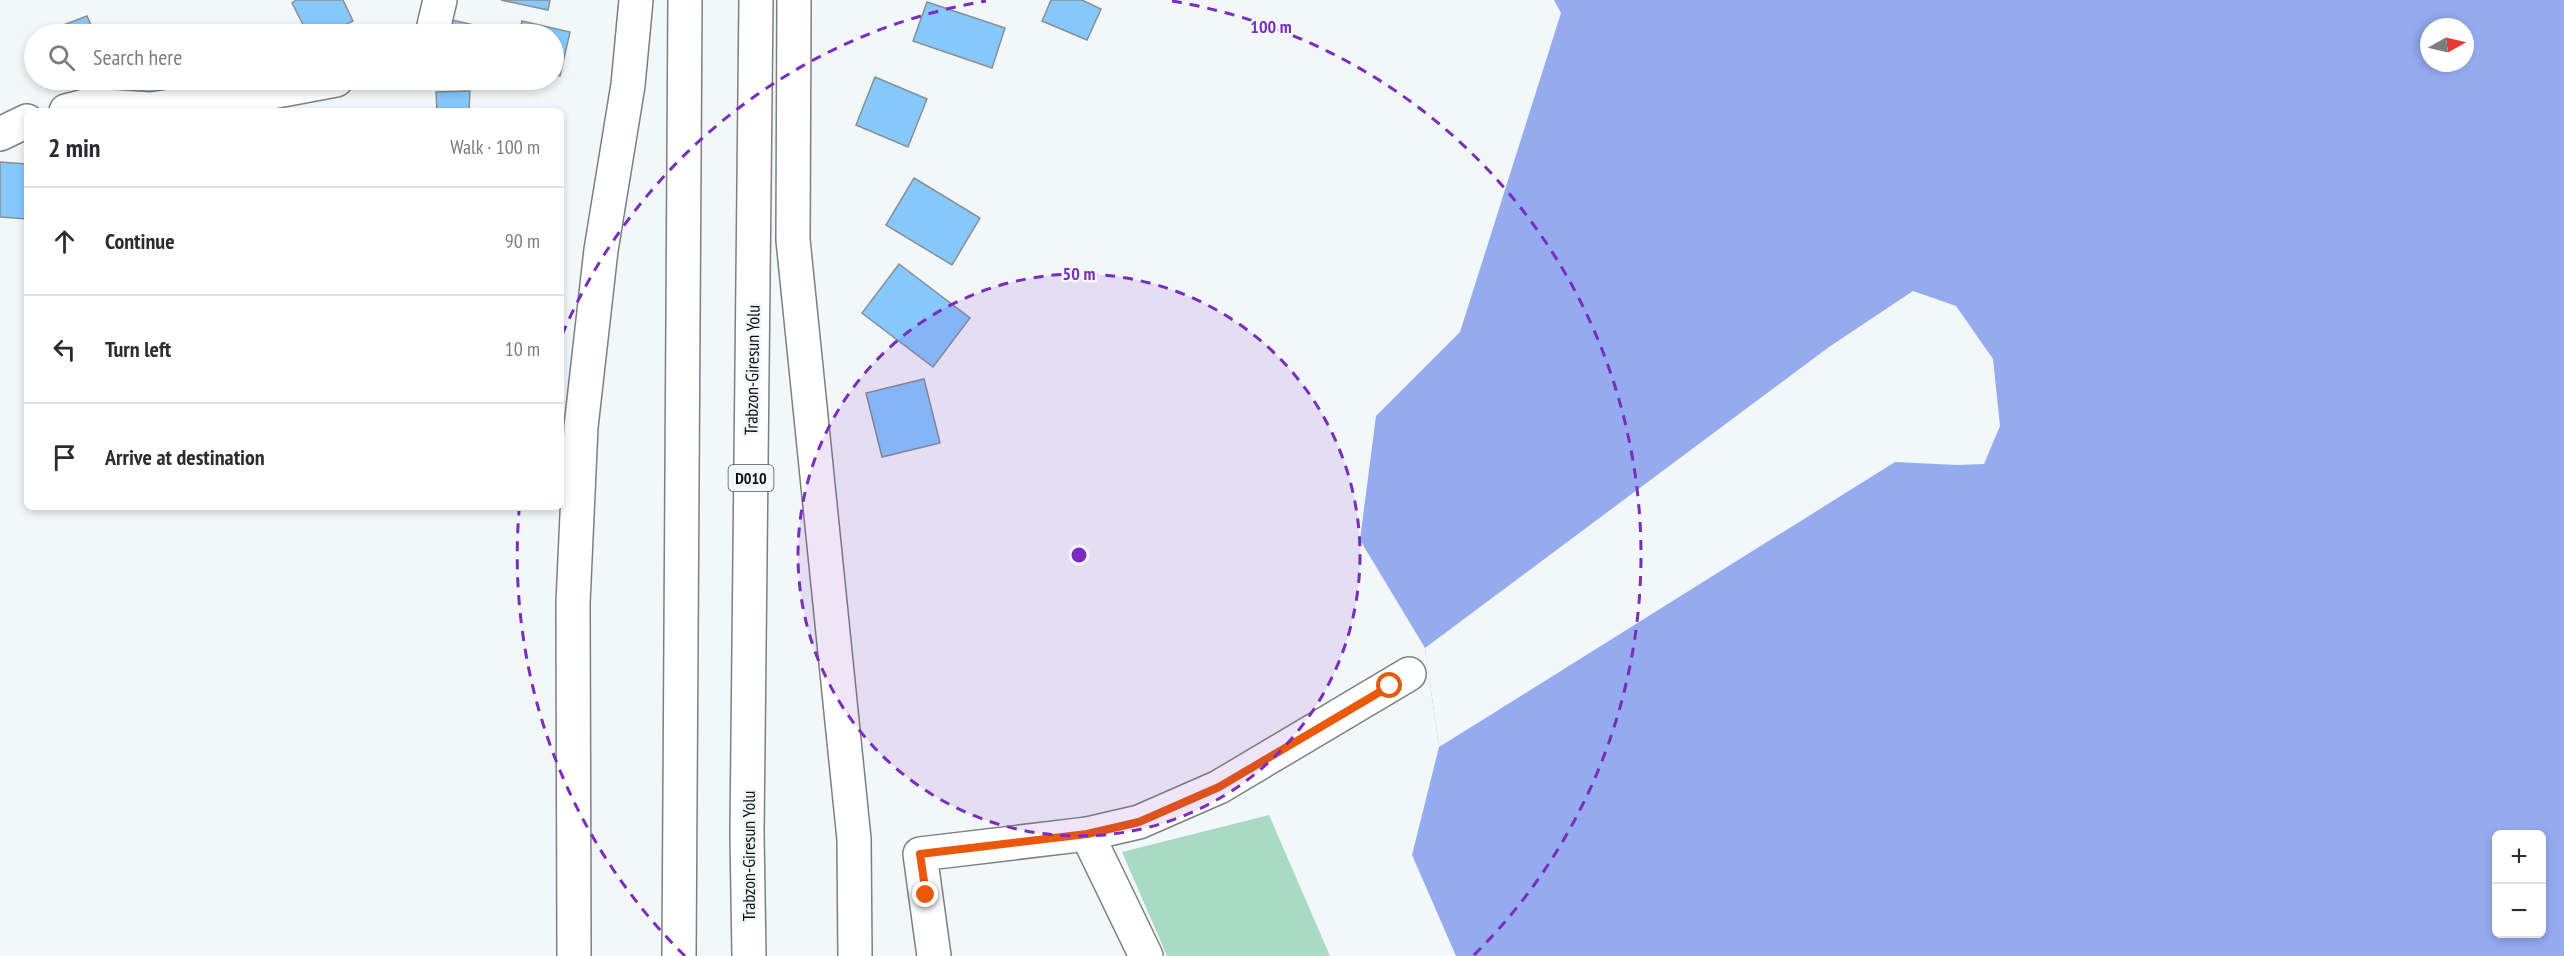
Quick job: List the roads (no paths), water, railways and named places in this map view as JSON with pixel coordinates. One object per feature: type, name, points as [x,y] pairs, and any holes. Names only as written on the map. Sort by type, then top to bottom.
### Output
[{"type":"main road","points":[[434,24],[440,0]]},
{"type":"main road","points":[[574,956],[573,603],[581,427],[601,250],[628,85],[636,0]]},
{"type":"main road","points":[[679,956],[685,0]]},
{"type":"main road","name":"Trabzon-Giresun Yolu","points":[[749,956],[747,833],[756,0]]},
{"type":"main road","points":[[794,0],[793,240],[854,839],[855,956]]},
{"type":"main road","points":[[157,108],[282,90]]},
{"type":"main road","points":[[78,108],[89,105],[135,108]]},
{"type":"main road","points":[[0,134],[24,123]]},
{"type":"main road","points":[[934,956],[920,854],[1087,834],[1139,822],[1219,787],[1409,674]]},
{"type":"main road","points":[[1087,834],[1146,956]]},
{"type":"water","points":[[1554,0],[2564,0],[2564,956],[1456,956],[1412,855],[1439,747],[1425,648],[1360,540],[1376,416],[1460,332],[1561,13]]}]
